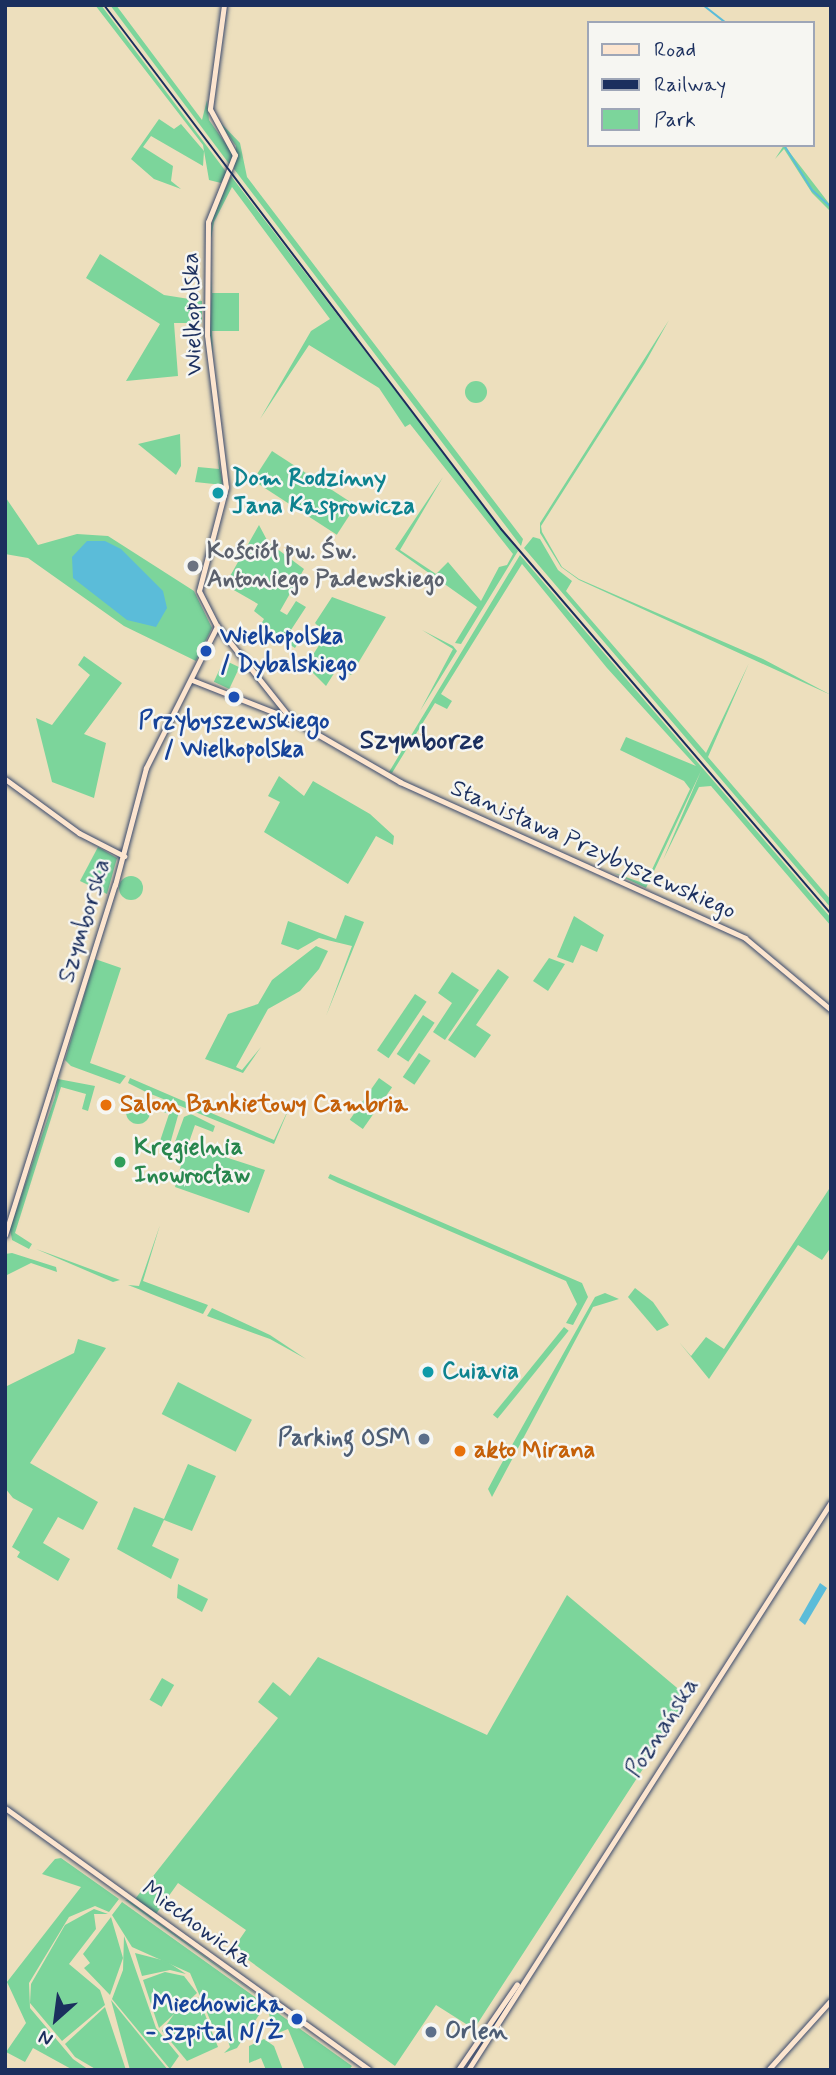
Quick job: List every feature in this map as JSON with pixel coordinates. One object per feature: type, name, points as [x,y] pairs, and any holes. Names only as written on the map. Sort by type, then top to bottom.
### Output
[{"type":"street","name":"Wielkopolska","points":[[217,626],[199,591],[226,487],[207,335],[208,222],[235,155],[209,109],[224,5]]},
{"type":"street","name":"Szymborska","points":[[5,1235],[124,856],[151,754],[192,680],[217,626]]},
{"type":"street","name":"Stanisława Przybyszewskiego","points":[[217,626],[290,719]]},
{"type":"street","name":"Stanisława Przybyszewskiego","points":[[192,680],[290,719],[392,778],[745,939],[831,1010]]},
{"type":"street","points":[[5,779],[79,832],[124,856]]},
{"type":"street","name":"Poznańska","points":[[458,2070],[525,1974],[831,1502]]},
{"type":"street","name":"Miechowicka","points":[[5,1808],[369,2070]]},
{"type":"street","name":"Poznańska","points":[[468,2070],[525,1974]]},
{"type":"street","points":[[768,2070],[831,2000]]},
{"type":"green space","points":[[95,5],[101,5],[227,173],[221,183],[209,180],[203,145]]},
{"type":"green space","points":[[110,5],[116,5],[202,120],[207,100],[209,120],[233,154],[230,165]]},
{"type":"green space","points":[[216,118],[240,143],[247,177],[523,539],[521,546],[234,169],[236,146]]},
{"type":"green space","points":[[159,119],[174,129],[181,124],[204,151],[203,166],[151,136],[143,147],[173,166],[171,181],[181,189],[154,179],[131,159]]},
{"type":"green space","points":[[783,147],[786,147],[831,206],[831,212],[812,193],[784,149],[775,159]]},
{"type":"green space","points":[[231,176],[518,551],[461,644],[455,643],[477,607],[395,549],[443,477],[400,550],[436,574],[448,562],[481,601],[499,567],[507,565],[513,554],[410,424],[405,427],[379,388],[309,345],[260,419],[311,331],[330,319],[232,187],[214,222],[210,244],[213,216]]},
{"type":"green space","points":[[100,254],[164,295],[202,301],[202,323],[174,323],[178,376],[126,381],[160,324],[86,278]]},
{"type":"green space","points":[[212,276],[212,293],[239,293],[239,331],[212,331],[213,354],[210,332]]},
{"type":"green space","points":[[669,320],[645,363],[541,526],[542,532],[562,567],[579,579],[763,659],[831,695],[579,580],[561,567],[540,533],[540,523]]},
{"type":"green space","points":[[476,381],[484,384],[487,392],[484,400],[476,403],[468,400],[465,392],[468,384]]},
{"type":"green space","points":[[180,434],[181,466],[176,475],[138,444]]},
{"type":"green space","points":[[272,451],[356,505],[337,535],[253,480]]},
{"type":"green space","points":[[218,457],[223,485],[195,482],[198,467],[219,469]]},
{"type":"green space","points":[[6,498],[38,545],[77,534],[108,536],[194,591],[212,628],[196,661],[124,626],[28,558],[5,554]]},
{"type":"green space","points":[[259,525],[268,542],[304,569],[280,611],[287,615],[296,601],[306,607],[289,633],[300,640],[295,648],[260,626],[264,619],[254,611],[258,604],[225,585]]},
{"type":"green space","points":[[533,537],[540,539],[558,570],[572,581],[566,591],[706,753],[749,663],[708,757],[831,900],[831,908],[524,548]]},
{"type":"green space","points":[[520,555],[831,918],[831,926],[711,786],[699,787],[663,860],[701,771],[646,888],[614,873],[640,882],[648,878],[690,789],[684,781],[620,750],[626,737],[696,766],[607,668],[522,564],[441,694],[452,701],[447,709],[435,703],[392,773],[389,772]]},
{"type":"green space","points":[[332,597],[386,617],[351,675],[338,667],[326,686],[306,666],[326,634],[315,623]]},
{"type":"green space","points":[[422,630],[453,646],[457,651],[420,711],[453,649]]},
{"type":"green space","points":[[84,656],[122,683],[84,734],[106,743],[94,798],[52,782],[36,718],[52,725],[90,675],[78,665]]},
{"type":"green space","points":[[224,660],[239,667],[229,689],[214,682]]},
{"type":"green space","points":[[279,776],[304,796],[313,781],[370,814],[394,836],[393,845],[376,836],[348,884],[264,832],[280,802],[268,796]]},
{"type":"green space","points":[[98,847],[117,858],[107,894],[80,881]]},
{"type":"green space","points":[[131,876],[140,879],[143,888],[140,897],[131,900],[122,897],[119,888],[122,879]]},
{"type":"green space","points":[[345,915],[364,922],[326,1016],[352,946],[319,938],[298,950],[281,944],[288,921],[336,939]]},
{"type":"green space","points":[[574,916],[604,935],[597,952],[581,945],[573,963],[557,957]]},
{"type":"green space","points":[[316,946],[328,951],[319,969],[300,991],[268,1009],[236,1067],[242,1070],[261,1047],[243,1073],[205,1059],[228,1014],[258,1004],[272,980]]},
{"type":"green space","points":[[549,958],[565,964],[548,991],[533,981]]},
{"type":"green space","points":[[95,959],[121,968],[90,1063],[126,1076],[120,1084],[71,1066],[65,1060]]},
{"type":"green space","points":[[498,969],[509,977],[476,1025],[491,1035],[475,1058],[448,1040]]},
{"type":"green space","points":[[452,972],[479,990],[445,1040],[433,1032],[452,1003],[438,993]]},
{"type":"green space","points":[[415,994],[427,1002],[389,1058],[377,1050]]},
{"type":"green space","points":[[423,1015],[435,1023],[408,1062],[397,1054]]},
{"type":"green space","points":[[419,1053],[431,1061],[414,1085],[403,1077]]},
{"type":"green space","points":[[130,1078],[274,1140],[290,1106],[274,1144],[146,1092],[128,1083]]},
{"type":"green space","points":[[379,1078],[392,1087],[363,1129],[350,1120]]},
{"type":"green space","points":[[58,1079],[95,1086],[88,1111],[82,1109],[86,1094],[61,1087],[15,1233],[32,1244],[29,1249],[12,1240],[10,1229],[55,1097]]},
{"type":"green space","points":[[138,1100],[147,1103],[150,1112],[147,1121],[138,1124],[129,1121],[126,1112],[129,1103]]},
{"type":"green space","points":[[160,1103],[179,1112],[170,1144],[160,1141],[169,1114],[156,1109]]},
{"type":"green space","points":[[191,1114],[215,1126],[213,1132],[195,1125],[188,1145],[265,1170],[249,1213],[175,1187],[183,1158],[171,1153],[184,1117]]},
{"type":"green space","points":[[330,1174],[582,1283],[588,1297],[573,1325],[566,1323],[577,1304],[566,1281],[338,1183],[328,1178]]},
{"type":"green space","points":[[831,1186],[831,1247],[822,1260],[798,1245],[709,1379],[679,1342],[691,1356],[706,1337],[724,1349]]},
{"type":"green space","points":[[160,1225],[143,1281],[208,1305],[203,1314],[128,1285],[139,1286]]},
{"type":"green space","points":[[36,1249],[50,1254],[120,1280],[113,1282]]},
{"type":"green space","points":[[12,1253],[56,1267],[57,1272],[31,1263],[5,1276],[5,1254]]},
{"type":"green space","points":[[635,1288],[653,1302],[669,1325],[657,1331],[628,1297]]},
{"type":"green space","points":[[605,1293],[619,1299],[593,1307],[492,1497],[488,1489],[498,1470],[595,1297]]},
{"type":"green space","points":[[212,1308],[270,1335],[306,1359],[270,1339],[207,1316]]},
{"type":"green space","points":[[564,1327],[569,1331],[498,1419],[493,1415]]},
{"type":"green space","points":[[78,1339],[106,1348],[30,1463],[98,1502],[83,1530],[58,1517],[43,1543],[70,1559],[58,1581],[17,1557],[20,1552],[12,1547],[33,1509],[13,1498],[5,1488],[5,1387],[74,1353]]},
{"type":"green space","points":[[178,1382],[252,1420],[236,1452],[162,1414]]},
{"type":"green space","points":[[188,1464],[216,1476],[192,1531],[164,1520],[152,1546],[179,1559],[171,1579],[117,1549],[134,1507],[164,1519]]},
{"type":"green space","points":[[178,1584],[208,1599],[202,1612],[177,1598]]},
{"type":"green space","points":[[567,1595],[689,1698],[474,2029],[436,2005],[395,2066],[233,1949],[246,1930],[178,1883],[156,1914],[135,1899],[278,1718],[258,1702],[273,1682],[290,1696],[318,1657],[487,1735]]},
{"type":"green space","points":[[162,1678],[174,1685],[162,1707],[150,1700]]},
{"type":"green space","points":[[61,1858],[119,1899],[109,1912],[95,1906],[69,1917],[29,1983],[30,2008],[73,2059],[89,2070],[73,2070],[33,2048],[25,2062],[6,2052],[26,2023],[7,1982],[81,1887],[42,1874],[55,1859]]},
{"type":"green space","points":[[125,1900],[128,1900],[265,2001]]},
{"type":"green space","points":[[122,1902],[259,2000],[261,2012],[237,2048],[224,2053],[230,2047],[226,2035],[217,2036],[190,1973],[132,1947],[112,1915]]},
{"type":"green space","points":[[94,1909],[108,1914],[94,1914],[96,1929],[69,1964],[100,1990],[105,2005],[62,2041],[30,2003],[31,1984],[65,1925]]},
{"type":"green space","points":[[111,1917],[123,1958],[110,1995],[84,1968],[90,1963],[83,1954]]},
{"type":"green space","points":[[124,1936],[156,2028],[179,2056],[170,2069],[112,1999],[123,1970]]},
{"type":"green space","points":[[135,1953],[166,1961],[186,1974],[170,1970],[142,1976]]},
{"type":"green space","points":[[165,1972],[184,1976],[197,1993],[159,2028],[143,1980]]},
{"type":"green space","points":[[198,1997],[218,2047],[187,2061],[162,2031],[177,2010]]},
{"type":"green space","points":[[111,2000],[168,2070],[130,2070]]},
{"type":"green space","points":[[105,2007],[126,2070],[97,2070],[75,2057],[65,2044]]},
{"type":"green space","points":[[275,2011],[352,2066],[349,2070],[305,2070],[288,2029],[278,2033],[271,2025],[269,2013]]},
{"type":"green space","points":[[264,2039],[274,2046],[283,2070],[266,2070],[261,2058],[249,2063],[249,2046]]},
{"type":"water","points":[[87,541],[105,541],[121,549],[163,591],[167,608],[156,627],[127,620],[73,578],[72,557]]},
{"type":"water","points":[[820,1583],[827,1588],[805,1625],[799,1620]]},
{"type":"waterway","points":[[703,5],[723,21]]},
{"type":"waterway","points":[[785,147],[812,190],[831,207]]},
{"type":"railway","points":[[104,5],[501,529],[831,914]]},
{"type":"place","name":"Dom Rodzinny Jana Kasprowicza","points":[[218,493]]},
{"type":"place","name":"Kościół pw. Św. Antoniego Padewskiego","points":[[193,566]]},
{"type":"place","name":"Wielkopolska / Dybalskiego","points":[[206,651]]},
{"type":"place","name":"Przybyszewskiego / Wielkopolska","points":[[234,697]]},
{"type":"place","name":"Salon Bankietowy Cambria","points":[[106,1105]]},
{"type":"place","name":"Kręgielnia Inowrocław","points":[[120,1162]]},
{"type":"place","name":"Cuiavia","points":[[428,1372]]},
{"type":"place","name":"Parking OSM","points":[[424,1439]]},
{"type":"place","name":"akto Mirana","points":[[460,1451]]},
{"type":"place","name":"Miechowicka - szpital N/Ż","points":[[297,2019]]},
{"type":"place","name":"Orlen","points":[[431,2032]]},
{"type":"district","name":"Szymborze","points":[[422,742]]}]
